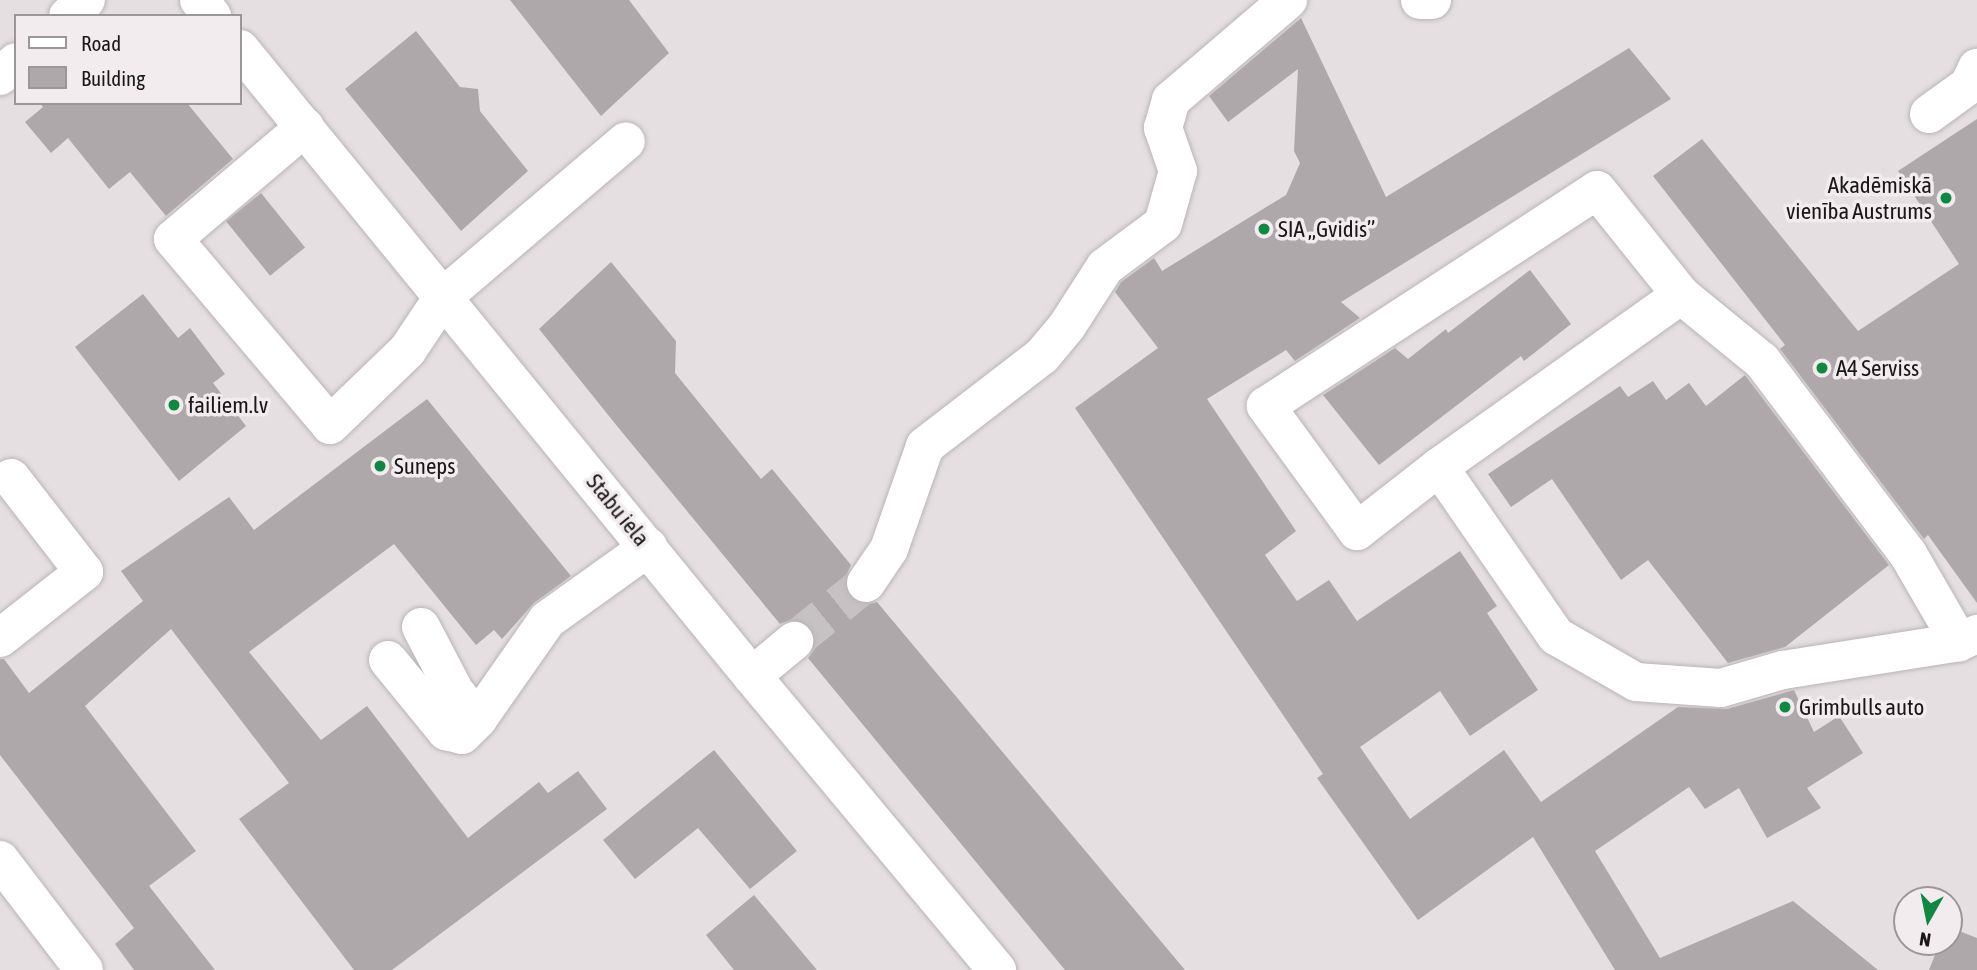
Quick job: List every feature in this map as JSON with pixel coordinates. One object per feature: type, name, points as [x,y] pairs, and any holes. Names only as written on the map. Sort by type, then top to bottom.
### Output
[{"type":"street","points":[[70,14],[86,0]]},
{"type":"street","points":[[199,0],[210,14]]},
{"type":"street","points":[[866,583],[889,549],[925,446],[1042,356],[1067,326],[1105,267],[1163,224],[1178,171],[1163,128],[1171,100],[1288,0]]},
{"type":"street","points":[[1420,0],[1432,0]]},
{"type":"street","name":"Stabu iela","points":[[242,51],[752,676],[998,970]]},
{"type":"street","points":[[0,76],[14,64]]},
{"type":"street","points":[[1929,114],[1969,85],[1977,68]]},
{"type":"street","points":[[305,127],[173,239],[330,425],[407,351],[443,297],[625,141]]},
{"type":"street","points":[[1439,467],[1556,636],[1636,682],[1721,688],[1783,670],[1968,638],[1909,554],[1762,361],[1681,295],[1597,190],[1266,407],[1357,531],[1439,467],[1681,295]]},
{"type":"street","points":[[0,638],[84,572],[11,478]]},
{"type":"street","points":[[388,660],[449,734],[462,735],[478,719],[547,620],[649,547]]},
{"type":"street","points":[[421,627],[455,692],[478,719]]},
{"type":"street","points":[[752,676],[794,642]]},
{"type":"street","points":[[0,860],[84,970]]},
{"type":"building","points":[[510,0],[629,0],[669,53],[601,116]]},
{"type":"building","points":[[1301,18],[1386,197],[1629,48],[1671,99],[1341,302],[1360,318],[1295,361],[1286,350],[1207,399],[1296,531],[1265,555],[1297,601],[1329,580],[1357,621],[1460,551],[1497,606],[1487,613],[1538,690],[1470,736],[1440,691],[1360,747],[1410,819],[1504,750],[1541,802],[1678,707],[1727,709],[1794,690],[1814,732],[1839,716],[1863,753],[1807,788],[1821,808],[1767,838],[1739,788],[1705,809],[1689,787],[1595,851],[1660,958],[1793,901],[1878,970],[1615,970],[1533,837],[1418,920],[1317,778],[1323,774],[1075,408],[1158,348],[1115,292],[1121,282],[1154,258],[1162,271],[1286,195],[1300,163],[1294,151],[1298,69],[1228,122],[1209,96]]},
{"type":"building","points":[[416,31],[460,87],[478,89],[480,111],[528,171],[461,231],[345,89]]},
{"type":"building","points":[[42,105],[189,105],[233,159],[166,216],[130,172],[109,189],[68,138],[51,153],[25,122],[43,107]]},
{"type":"building","points":[[1977,119],[1977,603],[1928,535],[1924,539],[1780,349],[1785,345],[1653,176],[1702,139],[1858,331],[1959,264],[1898,171]]},
{"type":"building","points":[[261,193],[305,247],[270,276],[226,221]]},
{"type":"building","points":[[611,262],[676,341],[675,373],[761,479],[772,469],[851,565],[844,581],[847,593],[853,601],[864,605],[877,602],[1185,970],[1065,970],[808,658],[815,648],[815,637],[811,628],[801,620],[780,624],[617,426],[539,329]]},
{"type":"building","points":[[1530,270],[1571,324],[1524,361],[1521,356],[1379,465],[1323,395],[1395,348],[1408,359],[1446,329],[1448,333]]},
{"type":"building","name":"failiem.lv","points":[[143,294],[178,338],[190,328],[225,374],[213,383],[246,426],[179,481],[75,347]]},
{"type":"building","points":[[1745,375],[1889,565],[1785,647],[1728,663],[1648,560],[1621,580],[1552,479],[1511,507],[1488,474],[1620,386],[1628,397],[1653,381],[1666,400],[1689,383],[1706,406]]},
{"type":"building","points":[[427,399],[571,576],[534,603],[502,639],[494,630],[476,645],[394,544],[249,652],[321,740],[367,706],[468,838],[539,782],[548,793],[578,771],[607,809],[392,970],[354,970],[239,819],[289,783],[171,629],[85,706],[196,851],[149,886],[215,970],[134,970],[115,944],[134,928],[0,755],[0,659],[4,659],[29,693],[143,601],[121,571],[229,497],[254,530]]},
{"type":"building","points":[[714,750],[797,851],[750,889],[698,828],[635,879],[603,840]]},
{"type":"building","points":[[754,895],[817,970],[734,970],[706,935]]},
{"type":"building","points":[[1963,932],[1977,938],[1977,970],[1929,970],[1934,956],[1963,956]]},
{"type":"tunnel","points":[[794,641],[866,583]]},
{"type":"place","name":"Akadēmiskā vienība Austrums","points":[[1946,198]]},
{"type":"place","name":"SIA „Gvidis”","points":[[1264,229]]},
{"type":"place","name":"A4 Serviss","points":[[1822,368]]},
{"type":"place","name":"failiem.lv","points":[[174,405]]},
{"type":"place","name":"Suneps","points":[[380,466]]},
{"type":"place","name":"Grimbulls auto","points":[[1785,707]]}]
